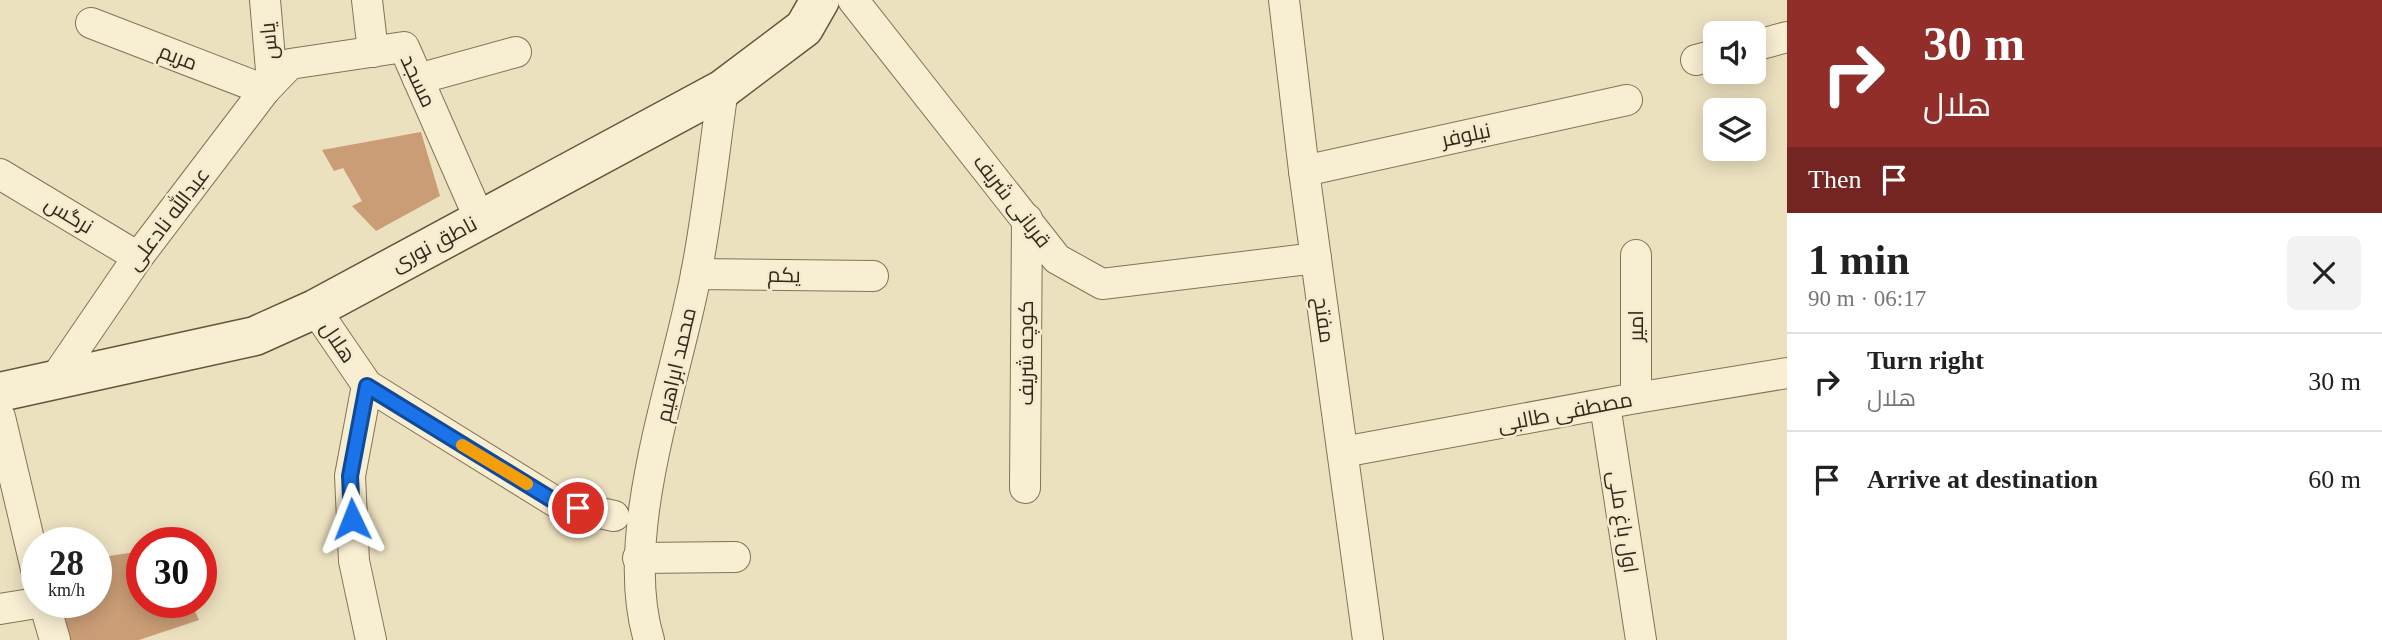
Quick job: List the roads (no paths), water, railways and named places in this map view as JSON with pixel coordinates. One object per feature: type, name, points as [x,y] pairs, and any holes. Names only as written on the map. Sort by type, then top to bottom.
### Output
[{"type":"street","name":"یاس","points":[[265,0],[276,79]]},
{"type":"street","points":[[367,0],[373,51]]},
{"type":"street","name":"ناطق نوری","points":[[0,392],[255,336],[315,309],[723,89],[804,28],[820,0]]},
{"type":"street","name":"قربانی شریف","points":[[853,0],[1057,259],[1102,284],[1316,258]]},
{"type":"street","name":"مفتح","points":[[1284,0],[1304,171],[1368,640]]},
{"type":"street","name":"مریم","points":[[91,23],[276,79]]},
{"type":"street","points":[[1766,43],[1787,37]]},
{"type":"street","name":"مسجد","points":[[276,79],[373,51],[404,47],[480,220]]},
{"type":"street","points":[[418,79],[516,52]]},
{"type":"street","name":"عبدالله نادعلی","points":[[54,380],[138,257],[276,79]]},
{"type":"street","name":"محمد ابراهیم","points":[[649,640],[642,617],[638,558],[648,489],[696,274],[723,89]]},
{"type":"street","name":"نیلوفر","points":[[1304,171],[1627,100]]},
{"type":"street","name":"نرگس","points":[[0,174],[138,257]]},
{"type":"street","name":"کوچه شریف","points":[[1025,488],[1027,219]]},
{"type":"street","name":"امیر","points":[[1636,255],[1636,398]]},
{"type":"street","name":"یکم","points":[[696,274],[873,276]]},
{"type":"street","name":"هلال","points":[[315,309],[367,386],[559,504],[614,516]]},
{"type":"street","name":"مصطفی طالبی","points":[[1342,452],[1787,373]]},
{"type":"street","points":[[367,386],[350,476],[354,561],[371,640]]},
{"type":"street","name":"اول باغ ملی","points":[[1605,405],[1641,640]]},
{"type":"street","points":[[0,417],[26,527]]},
{"type":"street","points":[[638,558],[735,557]]},
{"type":"street","points":[[0,609],[21,606]]},
{"type":"street","points":[[48,618],[55,640]]}]
